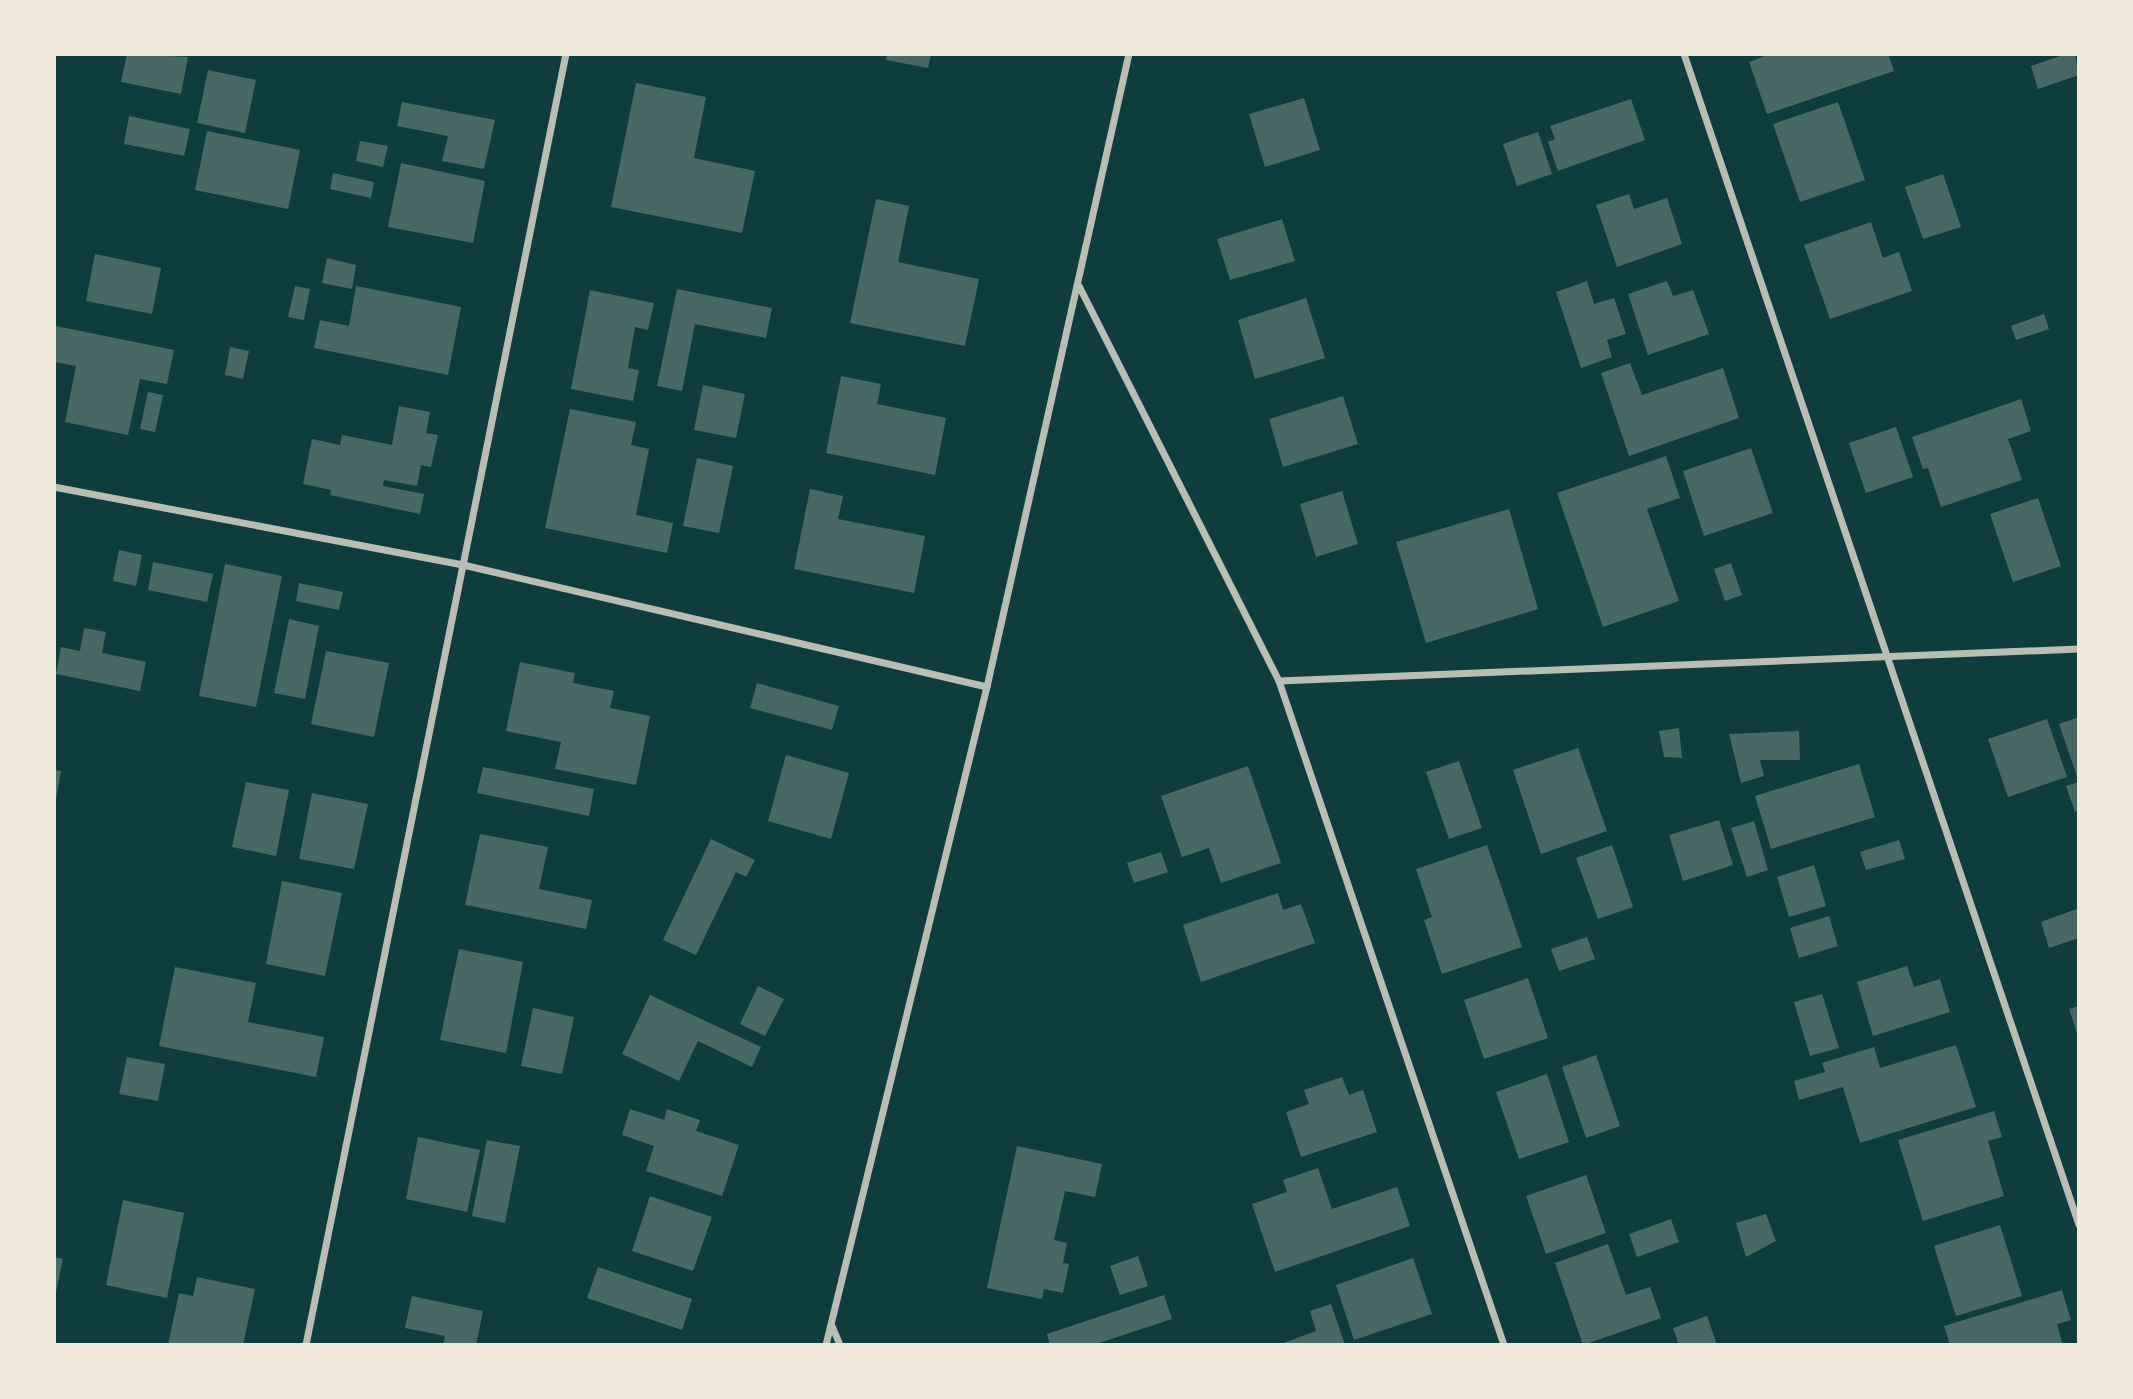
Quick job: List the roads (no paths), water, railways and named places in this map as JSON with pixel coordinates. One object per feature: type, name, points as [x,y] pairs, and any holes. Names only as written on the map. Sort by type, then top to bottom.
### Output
[{"type":"street","points":[[306,1345],[566,54]]},
{"type":"street","points":[[826,1345],[987,687],[1129,54]]},
{"type":"street","points":[[1684,54],[2079,1225]]},
{"type":"street","points":[[1079,285],[1279,681],[1504,1345]]},
{"type":"street","points":[[54,487],[463,565],[987,687]]},
{"type":"street","points":[[1279,681],[2079,649]]},
{"type":"street","points":[[832,1325],[840,1345]]}]
